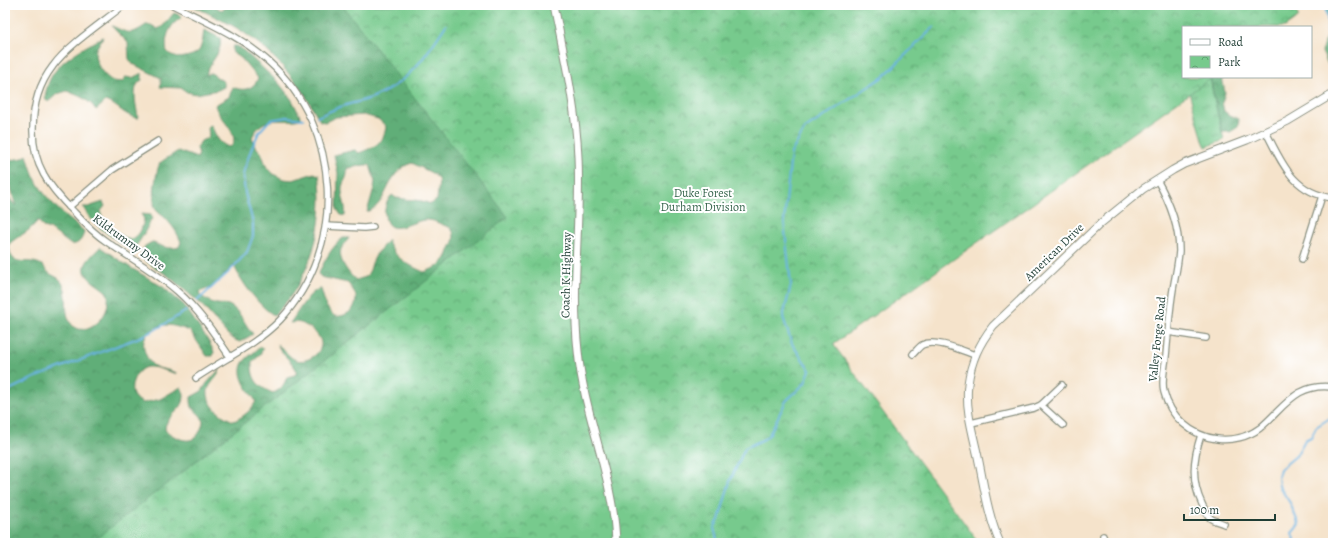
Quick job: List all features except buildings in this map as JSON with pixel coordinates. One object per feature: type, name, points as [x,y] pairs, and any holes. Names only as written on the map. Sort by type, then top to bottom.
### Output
[{"type":"street","name":"Kildrummy Drive","points":[[124,5],[56,61],[45,78],[35,105],[33,116],[33,137],[36,156],[46,180],[69,207],[101,237],[159,277],[183,296],[207,323],[230,357]]},
{"type":"street","points":[[173,5],[243,41],[270,62],[293,89],[309,115],[323,153],[328,185],[326,226],[320,250],[310,275],[287,312],[268,330],[230,357],[196,378]]},
{"type":"street","name":"Coach K Highway","points":[[554,5],[573,102],[578,158],[576,314],[578,353],[585,394],[610,492],[615,521],[616,543]]},
{"type":"street","name":"American Drive","points":[[1000,543],[988,508],[968,402],[970,372],[982,341],[993,326],[1101,223],[1132,196],[1173,170],[1266,132],[1307,111],[1333,94]]},
{"type":"street","points":[[1266,132],[1289,174],[1305,187],[1322,196],[1333,198]]},
{"type":"street","points":[[69,207],[112,170],[158,141]]},
{"type":"street","name":"Valley Forge Road","points":[[1157,180],[1169,204],[1175,222],[1178,244],[1178,259],[1170,313],[1163,380],[1163,391],[1167,402],[1177,418],[1193,431],[1201,435],[1224,440],[1239,438],[1260,428],[1285,403],[1297,394],[1318,387],[1333,388]]},
{"type":"street","points":[[1302,259],[1322,196]]},
{"type":"street","points":[[326,226],[373,227]]},
{"type":"street","points":[[1168,332],[1206,338]]},
{"type":"street","points":[[913,354],[920,346],[930,343],[941,344],[976,355]]},
{"type":"street","points":[[971,422],[1021,412],[1041,405],[1062,385]]},
{"type":"street","points":[[1041,405],[1063,425]]},
{"type":"street","points":[[1201,435],[1194,461],[1196,485],[1201,502],[1208,514],[1211,518],[1224,524]]},
{"type":"street","points":[[1103,536],[1105,543]]},
{"type":"green space","points":[[191,5],[213,5],[221,10],[232,5],[547,5],[608,543],[5,543],[5,194],[16,206],[7,177],[11,160],[23,158],[27,155],[34,176],[49,200],[84,231],[83,237],[78,243],[70,244],[50,229],[43,227],[38,220],[31,228],[9,244],[12,257],[16,260],[42,265],[50,274],[58,278],[65,289],[67,315],[74,327],[81,329],[90,328],[105,314],[108,294],[86,275],[85,271],[85,266],[88,261],[100,247],[163,287],[184,305],[209,342],[214,352],[213,356],[207,356],[190,331],[171,325],[157,327],[145,338],[144,347],[149,361],[154,366],[178,374],[158,368],[147,367],[139,371],[132,385],[135,398],[143,403],[160,399],[181,387],[184,395],[183,401],[178,410],[168,421],[165,430],[184,440],[193,439],[197,436],[203,423],[202,417],[192,407],[191,397],[202,391],[220,369],[218,375],[209,387],[208,395],[216,410],[225,417],[234,421],[247,413],[256,401],[243,381],[241,370],[242,364],[246,359],[260,347],[263,349],[259,356],[252,362],[254,378],[263,388],[273,393],[282,387],[287,377],[295,375],[297,371],[277,344],[294,359],[300,361],[307,360],[318,353],[321,343],[311,328],[302,323],[290,323],[308,297],[312,293],[321,289],[326,306],[334,316],[345,315],[354,307],[356,297],[355,293],[348,283],[321,277],[318,274],[332,250],[343,238],[349,238],[341,249],[340,253],[342,262],[356,280],[366,277],[377,253],[388,240],[397,256],[413,267],[424,272],[436,267],[445,259],[453,241],[454,237],[451,228],[432,221],[423,220],[396,227],[387,223],[385,207],[392,195],[396,198],[422,201],[431,204],[437,200],[439,181],[434,174],[412,163],[403,167],[397,173],[380,202],[367,212],[375,181],[370,165],[347,168],[346,177],[342,187],[345,216],[341,215],[337,209],[338,173],[334,155],[355,150],[359,153],[374,147],[381,141],[386,126],[378,119],[364,115],[336,117],[325,122],[320,121],[294,80],[273,56],[235,27]]},
{"type":"green space","name":"Duke Forest Durham Division","points":[[342,5],[1292,5],[1299,17],[1286,26],[1182,26],[1182,78],[1212,78],[833,344],[979,543],[91,543],[508,217]]},
{"type":"green space","points":[[1320,5],[1333,5],[1333,70],[1331,71],[1322,52],[1327,34],[1329,21],[1328,15]]},
{"type":"green space","points":[[174,13],[182,17],[168,32],[166,42],[167,52],[177,58],[195,54],[200,49],[204,30],[220,38],[220,49],[206,75],[211,73],[224,82],[224,87],[218,90],[196,94],[187,92],[181,88],[160,87],[161,78],[133,64],[129,59],[128,43],[112,26],[126,32],[136,31],[146,25],[151,25],[158,29],[163,26]]},
{"type":"green space","points":[[103,37],[95,53],[99,67],[109,79],[123,82],[125,77],[132,78],[142,73],[142,80],[138,83],[135,92],[138,118],[125,113],[106,101],[96,110],[87,100],[67,91],[57,94],[48,102],[46,99],[45,96],[50,79],[55,71],[69,57]]},
{"type":"green space","points":[[233,46],[237,46],[243,50],[278,82],[292,100],[300,116],[300,119],[273,120],[262,124],[257,129],[252,137],[255,146],[261,152],[267,168],[275,175],[283,179],[293,180],[314,173],[319,175],[321,193],[318,231],[306,269],[287,301],[274,315],[268,311],[251,293],[240,278],[234,265],[212,287],[199,292],[200,296],[210,302],[228,305],[238,313],[253,334],[240,342],[227,334],[201,304],[167,275],[143,259],[141,253],[145,246],[152,242],[172,248],[179,247],[181,242],[177,233],[155,208],[155,185],[160,163],[178,151],[197,158],[199,154],[197,148],[201,141],[209,137],[208,127],[211,125],[218,139],[223,144],[230,147],[234,143],[232,132],[219,115],[215,105],[229,97],[233,87],[244,89],[251,87],[258,78],[241,58],[233,53]]},
{"type":"green space","points":[[1210,78],[1224,140],[1206,147],[1188,89]]},
{"type":"green space","points":[[1210,78],[1222,78],[1225,93],[1222,102],[1224,111],[1239,119],[1238,127],[1230,132],[1222,132]]},
{"type":"green space","points":[[103,202],[105,206],[101,211],[101,215],[114,229],[130,240],[138,234],[141,229],[144,219],[141,214],[151,215],[152,218],[143,236],[137,245],[131,250],[98,226],[83,207],[88,207]]},
{"type":"waterway","points":[[1324,5],[1328,21],[1328,52],[1333,68]]},
{"type":"waterway","points":[[317,117],[340,107],[374,97],[400,82],[425,56],[446,25]]},
{"type":"waterway","points":[[718,543],[714,528],[719,520],[730,481],[745,448],[769,435],[786,401],[805,383],[810,370],[792,344],[783,317],[791,285],[784,222],[791,153],[805,129],[883,77],[934,27]]},
{"type":"waterway","points":[[197,301],[229,272],[247,252],[253,236],[253,223],[245,193],[243,173],[259,132],[270,120],[287,117],[303,119]]},
{"type":"waterway","points":[[5,392],[36,377],[140,337],[155,330],[186,311]]},
{"type":"waterway","points":[[1292,543],[1294,539],[1292,533],[1299,525],[1290,503],[1279,486],[1278,476],[1280,469],[1296,456],[1305,440],[1311,437],[1316,427],[1333,416]]}]
